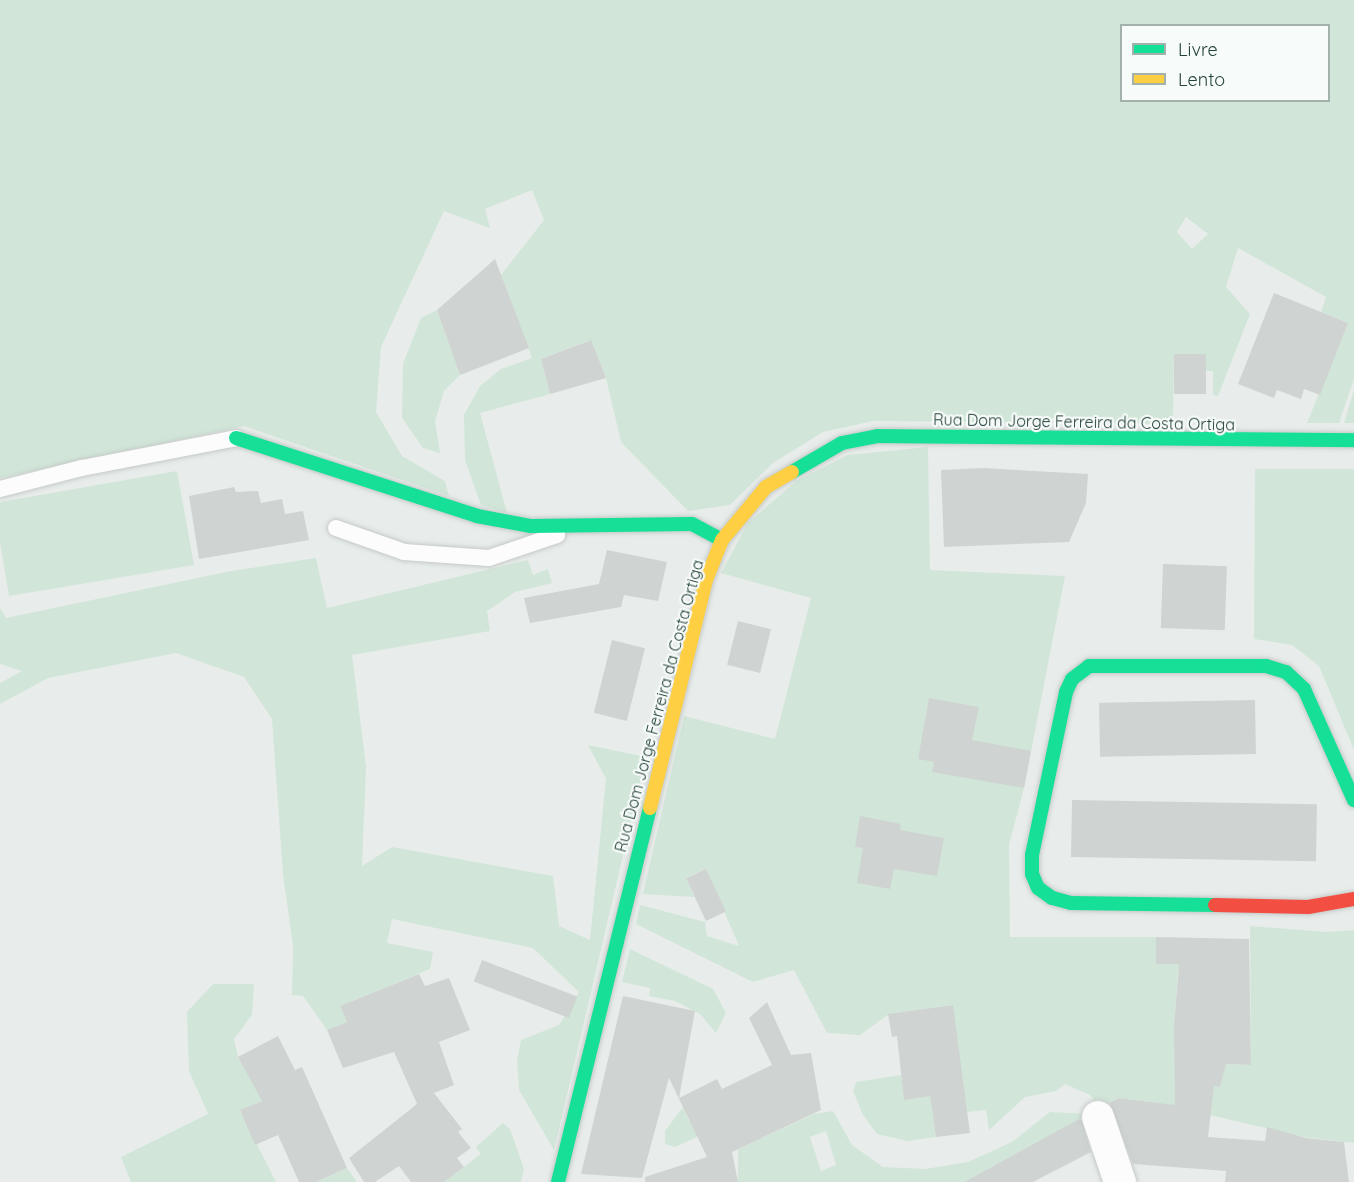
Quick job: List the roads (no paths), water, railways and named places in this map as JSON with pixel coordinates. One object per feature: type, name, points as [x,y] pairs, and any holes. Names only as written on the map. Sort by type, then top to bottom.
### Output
[{"type":"street","name":"Rua Dom Jorge Ferreira da Costa Ortiga","points":[[558,1182],[706,580],[722,540],[766,487],[805,461],[842,443],[877,436],[1354,440]]},
{"type":"street","points":[[236,438],[477,516],[531,526],[692,524],[722,540]]},
{"type":"street","points":[[1354,800],[1304,689],[1286,672],[1266,666],[1089,666],[1072,680],[1066,692],[1032,855],[1032,874],[1038,888],[1052,898],[1071,903],[1308,907],[1354,899]]},
{"type":"street","points":[[1098,1117],[1120,1182]]},
{"type":"lane","points":[[0,489],[94,466],[236,438]]},
{"type":"lane","points":[[336,528],[404,552],[489,558],[580,527]]}]
